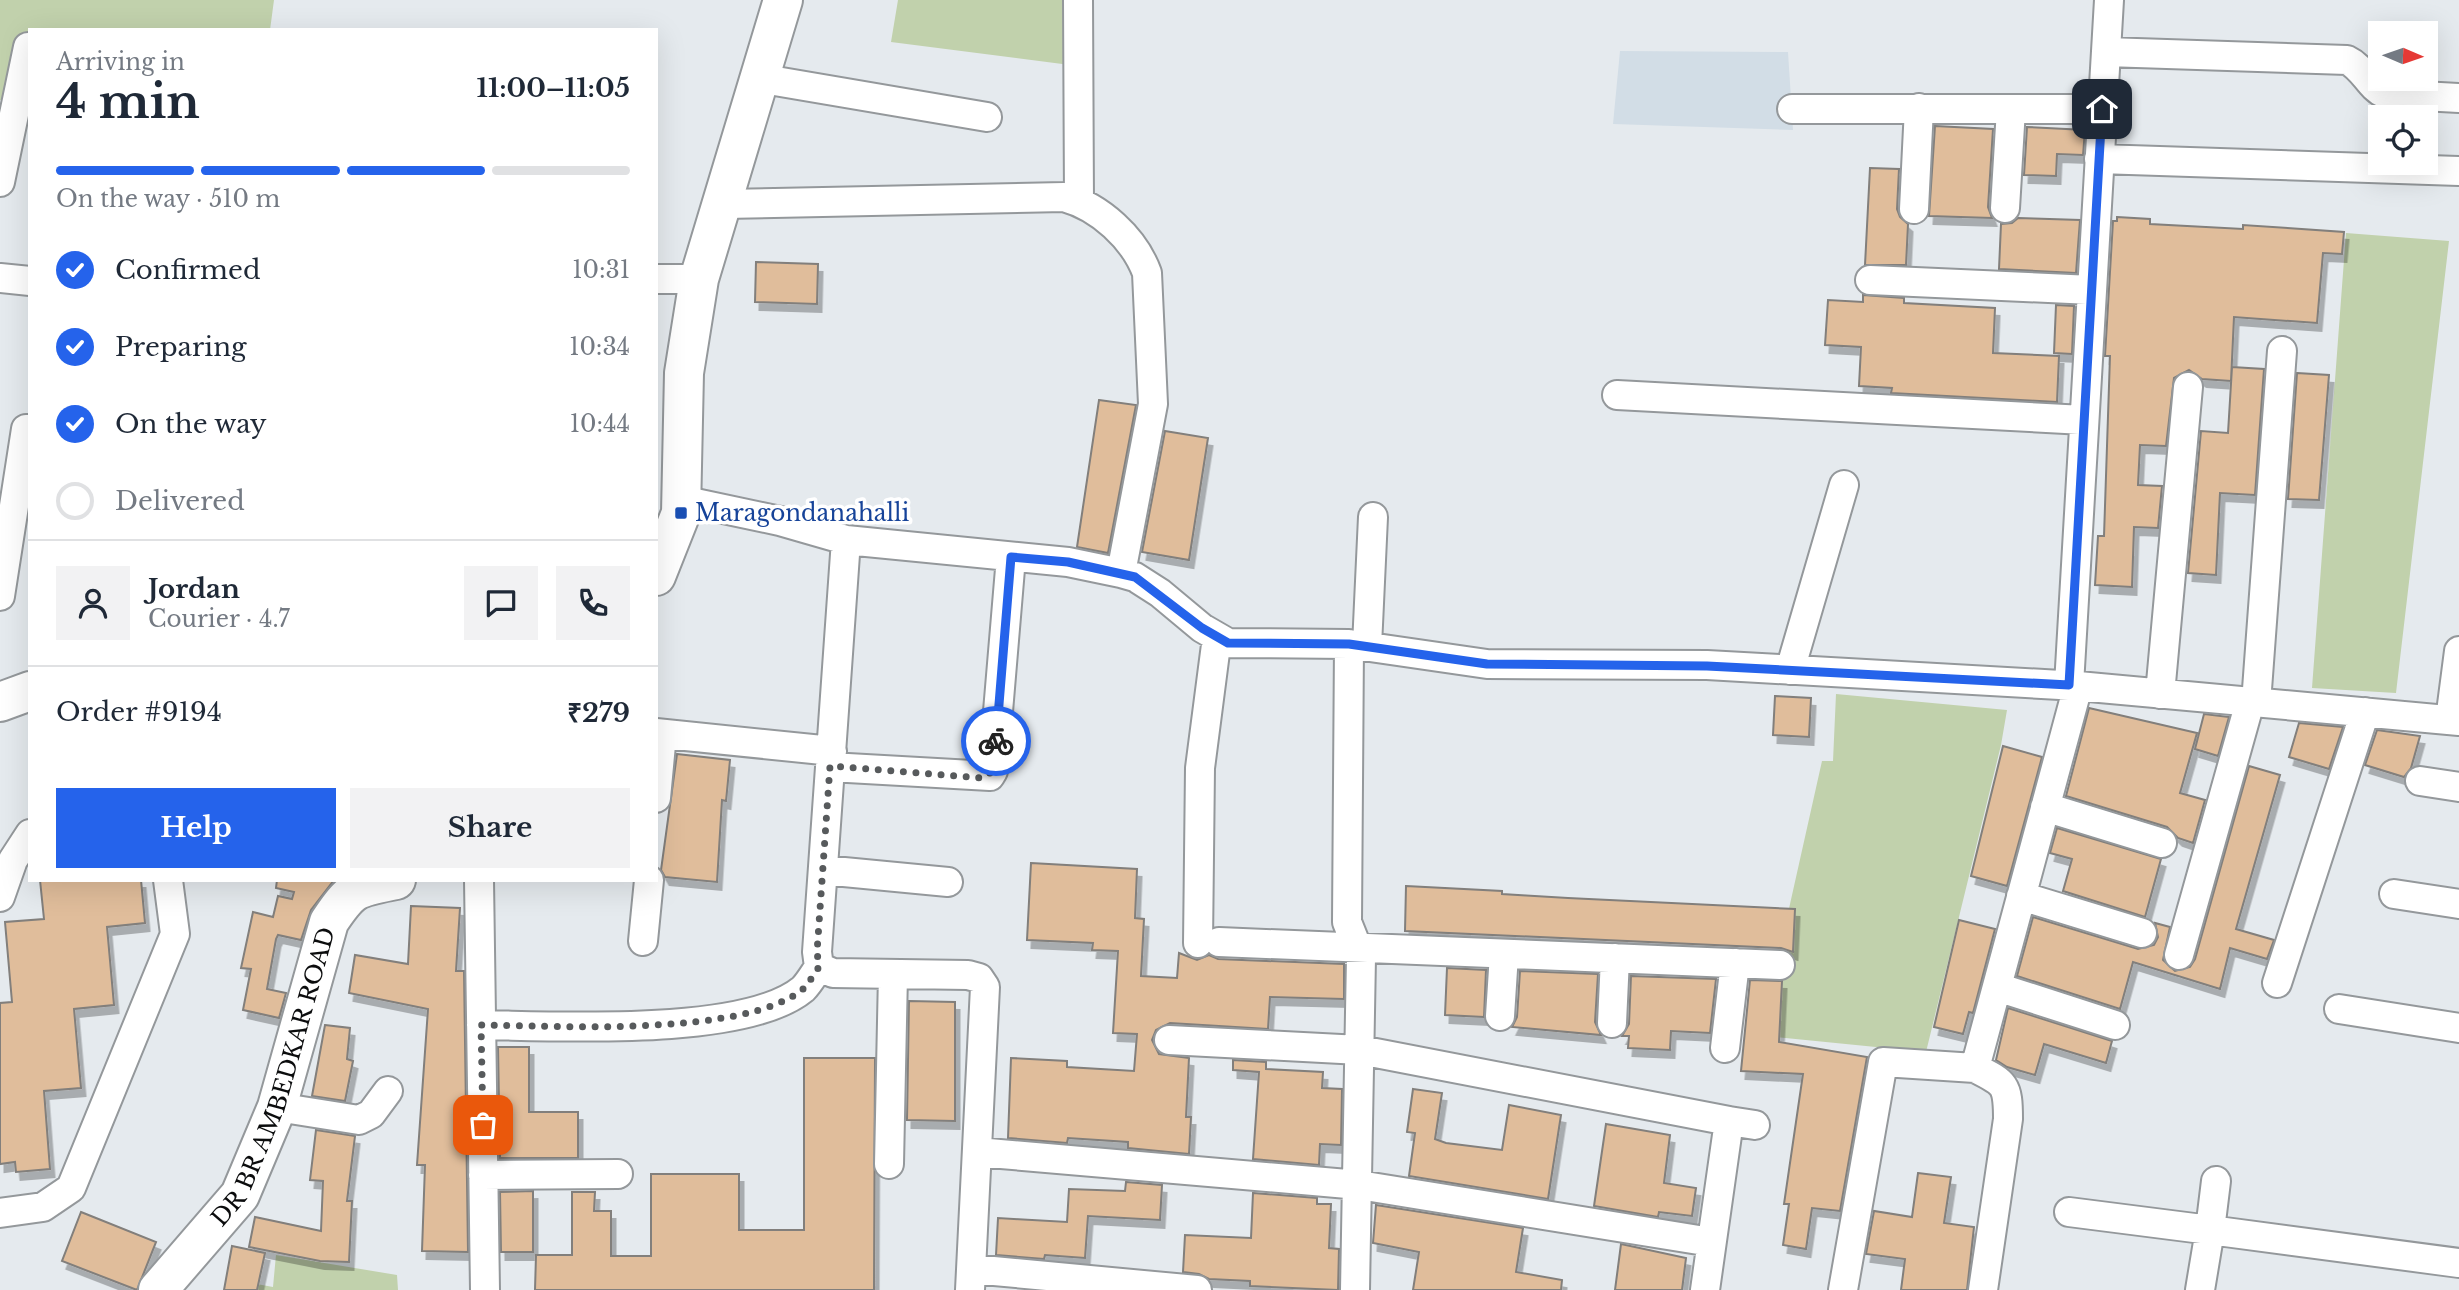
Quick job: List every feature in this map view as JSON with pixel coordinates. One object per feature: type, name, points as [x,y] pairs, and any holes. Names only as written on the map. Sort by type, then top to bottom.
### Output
[{"type":"main road","points":[[658,572],[671,545],[681,513],[684,373],[699,279],[724,204],[758,78],[783,0]]},
{"type":"main road","points":[[0,701],[28,692]]},
{"type":"main road","name":"DR BR AMBEDKAR ROAD","points":[[158,1290],[240,1195],[277,1107],[329,922],[343,900],[358,884],[377,882]]},
{"type":"street","points":[[1078,0],[1079,201]]},
{"type":"street","points":[[1975,1068],[2045,807],[2073,685],[2084,420],[2109,0]]},
{"type":"street","points":[[0,182],[28,47]]},
{"type":"street","points":[[2106,52],[2347,60],[2358,65],[2379,92],[2459,98]]},
{"type":"street","points":[[758,78],[987,117]]},
{"type":"street","points":[[1914,209],[1919,108]]},
{"type":"street","points":[[1792,109],[2102,109]]},
{"type":"street","points":[[2005,208],[2011,109]]},
{"type":"street","points":[[2099,159],[2459,171]]},
{"type":"street","points":[[724,204],[1064,197],[1094,208],[1140,254],[1147,273],[1153,404],[1121,573]]},
{"type":"street","points":[[0,278],[28,281]]},
{"type":"street","points":[[658,279],[699,279]]},
{"type":"street","points":[[1870,280],[2092,290]]},
{"type":"street","points":[[2179,955],[2253,702],[2282,351]]},
{"type":"street","points":[[2160,694],[2188,387]]},
{"type":"street","points":[[1618,395],[2084,420]]},
{"type":"street","points":[[0,596],[28,429]]},
{"type":"street","points":[[1790,670],[1844,485]]},
{"type":"street","points":[[681,500],[780,521],[846,540],[1068,562],[1121,573],[1135,577],[1160,593],[1228,643],[1358,645],[1487,664],[1707,666],[2073,685],[2454,721],[2459,651]]},
{"type":"street","points":[[1355,1290],[1359,1185],[1359,948],[1347,922],[1358,645],[1373,517]]},
{"type":"street","points":[[481,1025],[624,1027],[711,1020],[763,1009],[803,989],[819,967],[823,870],[846,540]]},
{"type":"street","points":[[658,755],[659,734],[831,759],[990,776],[993,771],[1011,557]]},
{"type":"street","points":[[1217,637],[1200,768],[1208,942],[1780,965]]},
{"type":"street","points":[[2277,983],[2364,712]]},
{"type":"street","points":[[2420,781],[2459,787]]},
{"type":"street","points":[[2045,807],[2162,844]]},
{"type":"street","points":[[0,897],[13,860],[28,837]]},
{"type":"street","points":[[823,870],[948,882]]},
{"type":"street","points":[[0,1213],[43,1207],[71,1188],[175,934],[168,882]]},
{"type":"street","points":[[479,882],[485,1290]]},
{"type":"street","points":[[643,941],[649,882]]},
{"type":"street","points":[[2394,894],[2459,904]]},
{"type":"street","points":[[2021,897],[2142,933]]},
{"type":"street","points":[[1500,1016],[1504,954]]},
{"type":"street","points":[[1612,1023],[1615,958]]},
{"type":"street","points":[[1725,1048],[1735,963]]},
{"type":"street","points":[[819,967],[833,973],[968,975],[979,978],[985,987],[971,1279],[1197,1290]]},
{"type":"street","points":[[889,1164],[893,974]]},
{"type":"street","points":[[1997,987],[2115,1025]]},
{"type":"street","points":[[2339,1009],[2459,1028]]},
{"type":"street","points":[[1169,1040],[1360,1050],[1742,1123],[1711,1242],[1705,1290]]},
{"type":"street","points":[[1843,1290],[1883,1062],[1975,1068],[2001,1081],[2008,1093],[2008,1119],[1983,1290]]},
{"type":"street","points":[[277,1107],[359,1120],[371,1114],[388,1091]]},
{"type":"street","points":[[977,1152],[1359,1185],[1711,1242]]},
{"type":"street","points":[[483,1175],[618,1174]]},
{"type":"street","points":[[2200,1290],[2216,1181]]},
{"type":"street","points":[[2069,1212],[2459,1264]]},
{"type":"shaded area","points":[[1620,51],[1788,52],[1793,130],[1613,124]]},
{"type":"green space","points":[[0,0],[274,0],[270,28],[28,28],[28,105],[0,100]]},
{"type":"green space","points":[[898,0],[1072,0],[1070,65],[891,42]]},
{"type":"green space","points":[[2346,233],[2449,241],[2396,693],[2312,688]]},
{"type":"green space","points":[[1836,694],[2007,710],[2001,745],[1926,1052],[1765,1036],[1786,922],[1822,761],[1833,761]]},
{"type":"green space","points":[[276,1255],[397,1275],[398,1290],[244,1290],[246,1282],[273,1287]]},
{"type":"building","points":[[1935,126],[1993,129],[1988,207],[1992,218],[1929,216]]},
{"type":"building","points":[[2027,127],[2085,130],[2083,155],[2057,154],[2056,176],[2024,175]]},
{"type":"building","points":[[1870,168],[1899,169],[1897,209],[1900,217],[1908,224],[1906,265],[1865,265]]},
{"type":"building","points":[[2117,217],[2150,219],[2150,224],[2243,229],[2243,225],[2344,232],[2342,254],[2323,253],[2317,323],[2234,317],[2231,381],[2202,379],[2189,370],[2174,378],[2166,446],[2140,445],[2138,485],[2162,486],[2158,528],[2134,527],[2132,587],[2095,585],[2098,536],[2104,536],[2110,356],[2105,356],[2113,221],[2117,221]]},
{"type":"building","points":[[2018,218],[2080,220],[2076,273],[1999,269],[2001,224],[2012,223]]},
{"type":"building","points":[[756,262],[818,264],[817,304],[755,302]]},
{"type":"building","points":[[1863,295],[1904,298],[1904,303],[1995,308],[1993,353],[2059,356],[2057,402],[1891,393],[1892,388],[1859,386],[1861,347],[1825,345],[1828,300],[1863,302]]},
{"type":"building","points":[[2056,305],[2074,306],[2072,354],[2054,353]]},
{"type":"building","points":[[2232,367],[2264,369],[2255,495],[2220,493],[2216,575],[2188,573],[2201,431],[2228,433]]},
{"type":"building","points":[[2297,373],[2329,375],[2319,500],[2288,499]]},
{"type":"building","points":[[1099,400],[1136,405],[1108,553],[1077,547]]},
{"type":"building","points":[[1165,431],[1208,438],[1189,560],[1142,552]]},
{"type":"building","points":[[1775,696],[1811,698],[1809,737],[1773,735]]},
{"type":"building","points":[[2089,708],[2197,733],[2180,793],[2205,800],[2193,843],[2178,838],[2167,827],[2066,796]]},
{"type":"building","points":[[2204,714],[2229,717],[2218,756],[2195,749]]},
{"type":"building","points":[[2299,723],[2343,727],[2329,769],[2289,757]]},
{"type":"building","points":[[2377,730],[2420,736],[2411,768],[2404,777],[2365,765]]},
{"type":"building","points":[[2003,746],[2042,757],[2007,886],[1971,876]]},
{"type":"building","points":[[677,754],[730,760],[726,801],[722,800],[717,882],[665,877],[661,870]]},
{"type":"building","points":[[2249,766],[2280,775],[2236,929],[2274,940],[2267,959],[2230,948],[2220,989],[2133,962],[2120,1009],[2017,976],[2033,917],[2138,949],[2154,945],[2158,937],[2155,923],[2170,927],[2163,960],[2175,971],[2190,967],[2195,959]]},
{"type":"building","points":[[2057,828],[2161,859],[2145,917],[2063,891],[2072,859],[2050,853]]},
{"type":"building","points":[[1031,863],[1137,869],[1135,918],[1144,919],[1141,976],[1177,978],[1179,953],[1197,960],[1209,955],[1218,959],[1344,964],[1344,999],[1270,997],[1268,1029],[1170,1023],[1156,1030],[1152,1040],[1159,1054],[1189,1058],[1186,1117],[1191,1117],[1189,1154],[1128,1148],[1128,1142],[1068,1138],[1067,1143],[1008,1138],[1011,1058],[1067,1061],[1067,1067],[1134,1071],[1137,1034],[1113,1033],[1118,951],[1092,950],[1093,943],[1027,940]]},
{"type":"building","points":[[40,882],[141,882],[145,923],[107,927],[114,1005],[74,1009],[81,1088],[44,1091],[50,1169],[16,1172],[15,1162],[0,1164],[0,1003],[12,1002],[5,922],[44,919]]},
{"type":"building","points":[[277,882],[332,882],[311,910],[301,940],[278,935],[276,939],[267,989],[286,993],[279,1018],[243,1010],[251,969],[241,968],[253,912],[273,917],[278,896],[292,899],[294,892],[276,888]]},
{"type":"building","points":[[1406,886],[1502,891],[1502,894],[1568,898],[1795,909],[1793,952],[1781,948],[1405,931]]},
{"type":"building","points":[[411,906],[460,908],[456,971],[464,971],[468,1252],[422,1251],[425,1165],[417,1165],[428,1009],[349,993],[355,955],[408,964]]},
{"type":"building","points":[[1959,920],[1995,929],[1973,1013],[1969,1012],[1963,1034],[1934,1027]]},
{"type":"building","points":[[1447,968],[1486,970],[1484,1017],[1445,1015]]},
{"type":"building","points":[[1520,971],[1598,974],[1595,1022],[1601,1035],[1512,1027],[1517,1017]]},
{"type":"building","points":[[1631,976],[1716,979],[1710,1033],[1671,1031],[1670,1050],[1628,1048],[1629,1036],[1622,1036],[1629,1024]]},
{"type":"building","points":[[1750,980],[1782,981],[1779,1042],[1867,1057],[1840,1211],[1812,1208],[1806,1249],[1783,1245],[1789,1204],[1784,1204],[1803,1074],[1741,1071]]},
{"type":"building","points":[[909,1001],[955,1002],[955,1121],[907,1120]]},
{"type":"building","points":[[2008,1008],[2112,1041],[2106,1063],[2044,1044],[2035,1075],[2007,1067],[1996,1060]]},
{"type":"building","points":[[325,1025],[350,1028],[347,1059],[353,1061],[345,1101],[312,1096]]},
{"type":"building","points":[[498,1047],[529,1047],[529,1112],[578,1112],[578,1158],[500,1158]]},
{"type":"building","points":[[804,1058],[875,1058],[874,1290],[535,1290],[536,1255],[572,1255],[572,1192],[595,1192],[594,1211],[611,1211],[611,1256],[651,1256],[651,1174],[739,1174],[739,1230],[804,1230]]},
{"type":"building","points":[[1233,1060],[1266,1062],[1266,1069],[1323,1072],[1322,1088],[1342,1089],[1341,1145],[1320,1144],[1319,1165],[1253,1159],[1259,1072],[1233,1070]]},
{"type":"building","points":[[1413,1089],[1442,1093],[1435,1139],[1446,1143],[1502,1150],[1509,1105],[1561,1115],[1548,1199],[1409,1176],[1415,1133],[1407,1132]]},
{"type":"building","points":[[1606,1124],[1670,1135],[1664,1183],[1696,1188],[1692,1216],[1659,1212],[1658,1217],[1594,1206]]},
{"type":"building","points":[[316,1130],[355,1136],[347,1201],[352,1201],[349,1262],[320,1261],[249,1247],[255,1217],[321,1231],[323,1181],[310,1180]]},
{"type":"building","points":[[1918,1173],[1951,1177],[1944,1223],[1974,1227],[1967,1290],[1901,1290],[1905,1259],[1866,1254],[1874,1211],[1912,1217]]},
{"type":"building","points":[[1126,1182],[1162,1185],[1160,1220],[1088,1216],[1085,1258],[1045,1255],[1044,1259],[996,1255],[998,1218],[1067,1222],[1069,1189],[1125,1191]]},
{"type":"building","points":[[533,1191],[533,1252],[501,1252],[500,1192]]},
{"type":"building","points":[[1253,1193],[1317,1198],[1317,1204],[1331,1204],[1329,1248],[1339,1249],[1338,1290],[1250,1286],[1250,1281],[1209,1279],[1199,1274],[1183,1272],[1185,1235],[1251,1238]]},
{"type":"building","points":[[1376,1205],[1523,1228],[1516,1272],[1562,1280],[1561,1290],[1413,1290],[1419,1252],[1373,1243]]},
{"type":"building","points":[[81,1212],[156,1242],[137,1290],[62,1261]]},
{"type":"building","points":[[1621,1244],[1686,1258],[1682,1290],[1615,1290]]},
{"type":"building","points":[[232,1246],[265,1253],[257,1290],[224,1290]]},
{"type":"way so far","points":[[483,1125],[481,1025],[624,1027],[711,1020],[763,1009],[803,989],[819,967],[817,952],[830,766],[982,778],[990,776],[993,771],[996,741]]},
{"type":"place","name":"Maragondanahalli","points":[[681,513]]},
{"type":"route","points":[[996,741],[1011,557],[1068,562],[1135,577],[1160,593],[1202,628],[1228,643],[1349,644],[1487,664],[1707,666],[2069,685],[2102,109]]}]
